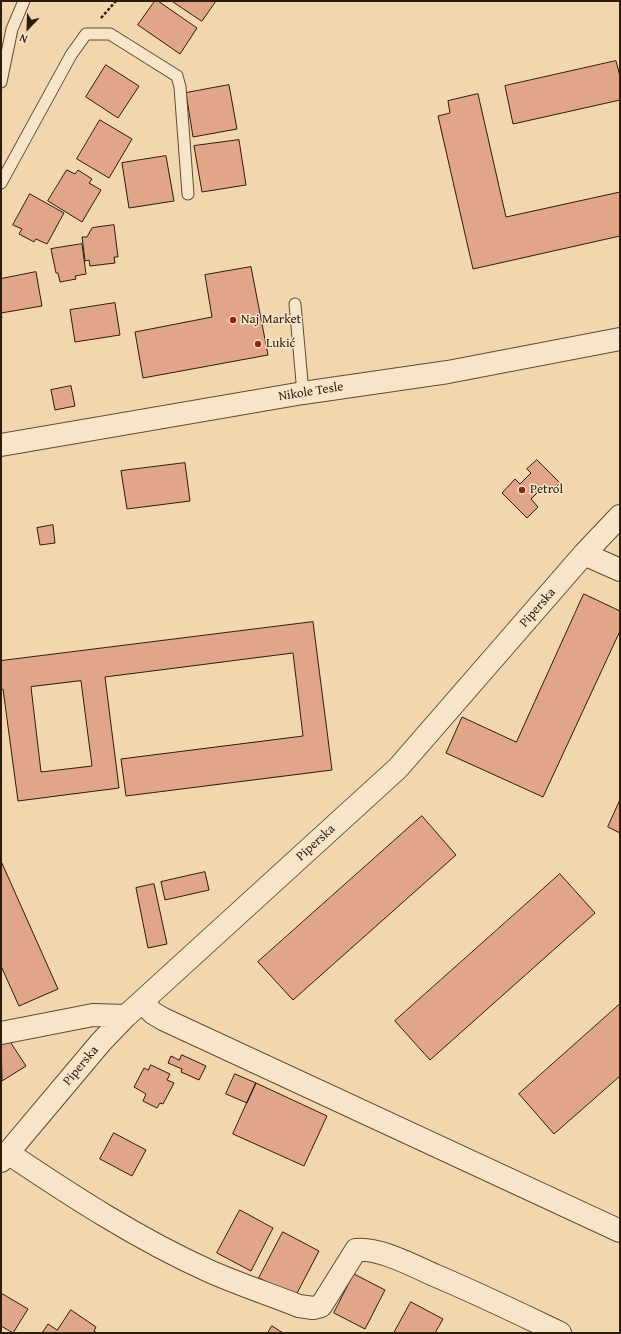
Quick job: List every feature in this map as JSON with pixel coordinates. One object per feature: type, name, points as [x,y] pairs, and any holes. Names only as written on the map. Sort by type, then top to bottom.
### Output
[{"type":"street","name":"Nikole Tesle","points":[[1,444],[303,393],[448,372],[620,339]]},
{"type":"street","name":"Piperska","points":[[4,1157],[101,1042],[126,1016],[398,768],[584,554],[620,516]]},
{"type":"street","points":[[584,554],[620,570]]},
{"type":"street","points":[[142,1002],[153,1013],[163,1019],[620,1231]]},
{"type":"street","points":[[1,1033],[93,1015],[126,1016]]},
{"type":"street","points":[[4,1157],[152,1242],[209,1271],[299,1306],[312,1308],[321,1306],[356,1250],[364,1249],[407,1263],[482,1295],[560,1333]]},
{"type":"lane","points":[[1,82],[12,29],[24,1]]},
{"type":"lane","points":[[1,184],[71,55],[86,34],[110,34],[177,76],[180,87],[188,194]]},
{"type":"lane","points":[[295,304],[303,393]]},
{"type":"building","points":[[155,1],[158,1],[197,28],[180,54],[138,25]]},
{"type":"building","points":[[172,1],[216,1],[202,21]]},
{"type":"building","points":[[616,61],[620,76],[620,100],[513,124],[505,86]]},
{"type":"building","points":[[106,65],[139,86],[118,118],[86,97]]},
{"type":"building","points":[[229,85],[237,129],[193,137],[186,93]]},
{"type":"building","points":[[478,94],[506,217],[620,192],[620,236],[473,269],[438,116],[450,113],[448,101]]},
{"type":"building","points":[[100,120],[132,139],[109,178],[77,159]]},
{"type":"building","points":[[239,140],[246,185],[202,192],[194,146]]},
{"type":"building","points":[[166,156],[174,201],[129,208],[122,163]]},
{"type":"building","points":[[67,170],[75,174],[78,170],[92,179],[89,183],[101,190],[82,222],[48,201]]},
{"type":"building","points":[[30,194],[64,213],[47,244],[36,239],[34,242],[19,234],[22,229],[13,225]]},
{"type":"building","points":[[114,225],[118,257],[114,257],[115,263],[90,266],[89,260],[85,261],[82,237],[87,237],[92,228]]},
{"type":"building","points":[[82,244],[86,274],[75,276],[76,279],[60,282],[58,273],[56,273],[51,249]]},
{"type":"building","points":[[251,267],[268,355],[143,378],[135,332],[212,317],[205,275]]},
{"type":"building","points":[[36,272],[42,306],[1,313],[1,279]]},
{"type":"building","points":[[115,303],[120,335],[75,342],[70,310]]},
{"type":"building","points":[[71,386],[75,406],[55,410],[51,390]]},
{"type":"building","name":"Petrol","points":[[537,460],[560,483],[550,493],[543,487],[531,499],[538,507],[527,518],[502,493],[515,479],[520,484],[531,473],[527,469]]},
{"type":"building","points":[[185,463],[190,501],[127,509],[121,471]]},
{"type":"building","points":[[53,525],[55,543],[40,545],[37,528]]},
{"type":"building","points":[[584,594],[620,611],[620,631],[543,797],[446,753],[462,717],[516,742]]},
{"type":"building","points":[[313,622],[332,770],[126,796],[121,759],[303,736],[293,653],[105,677],[119,788],[18,801],[3,689],[1,690],[1,661]],"holes":[[[81,681],[92,766],[41,772],[31,687]]]},
{"type":"building","points":[[620,800],[620,833],[608,827]]},
{"type":"building","points":[[422,816],[456,855],[293,1000],[258,962]]},
{"type":"building","points":[[1,861],[58,989],[19,1006],[1,966]]},
{"type":"building","points":[[205,872],[209,890],[165,900],[161,882]]},
{"type":"building","points":[[560,874],[595,913],[430,1060],[395,1021]]},
{"type":"building","points":[[154,884],[167,944],[148,948],[136,888]]},
{"type":"building","points":[[620,1004],[620,1076],[554,1134],[519,1094]]},
{"type":"building","points":[[7,1037],[26,1066],[2,1081],[1,1040]]},
{"type":"building","points":[[182,1055],[206,1066],[199,1080],[181,1072],[182,1069],[168,1063],[171,1056],[179,1060]]},
{"type":"building","points":[[151,1065],[170,1074],[167,1080],[174,1083],[163,1104],[160,1103],[157,1108],[143,1101],[146,1094],[134,1087],[144,1068],[148,1070]]},
{"type":"building","points":[[235,1074],[256,1083],[247,1103],[226,1094]]},
{"type":"building","points":[[256,1083],[327,1116],[304,1166],[233,1134]]},
{"type":"building","points":[[114,1133],[146,1150],[132,1176],[100,1159]]},
{"type":"building","points":[[240,1210],[273,1228],[251,1271],[217,1253]]},
{"type":"building","points":[[283,1232],[319,1251],[295,1297],[259,1278]]},
{"type":"building","points":[[354,1274],[385,1290],[365,1329],[334,1313]]},
{"type":"building","points":[[1,1293],[28,1309],[13,1333],[1,1326]]},
{"type":"building","points":[[411,1302],[443,1319],[435,1333],[394,1333]]},
{"type":"building","points":[[71,1310],[96,1327],[94,1331],[97,1333],[42,1333],[48,1324],[57,1330]]},
{"type":"building","points":[[272,1326],[283,1333],[268,1333]]},
{"type":"place","name":"Naj Market","points":[[233,320]]},
{"type":"place","name":"Lukić","points":[[258,344]]},
{"type":"place","name":"Petrol","points":[[522,490]]}]
